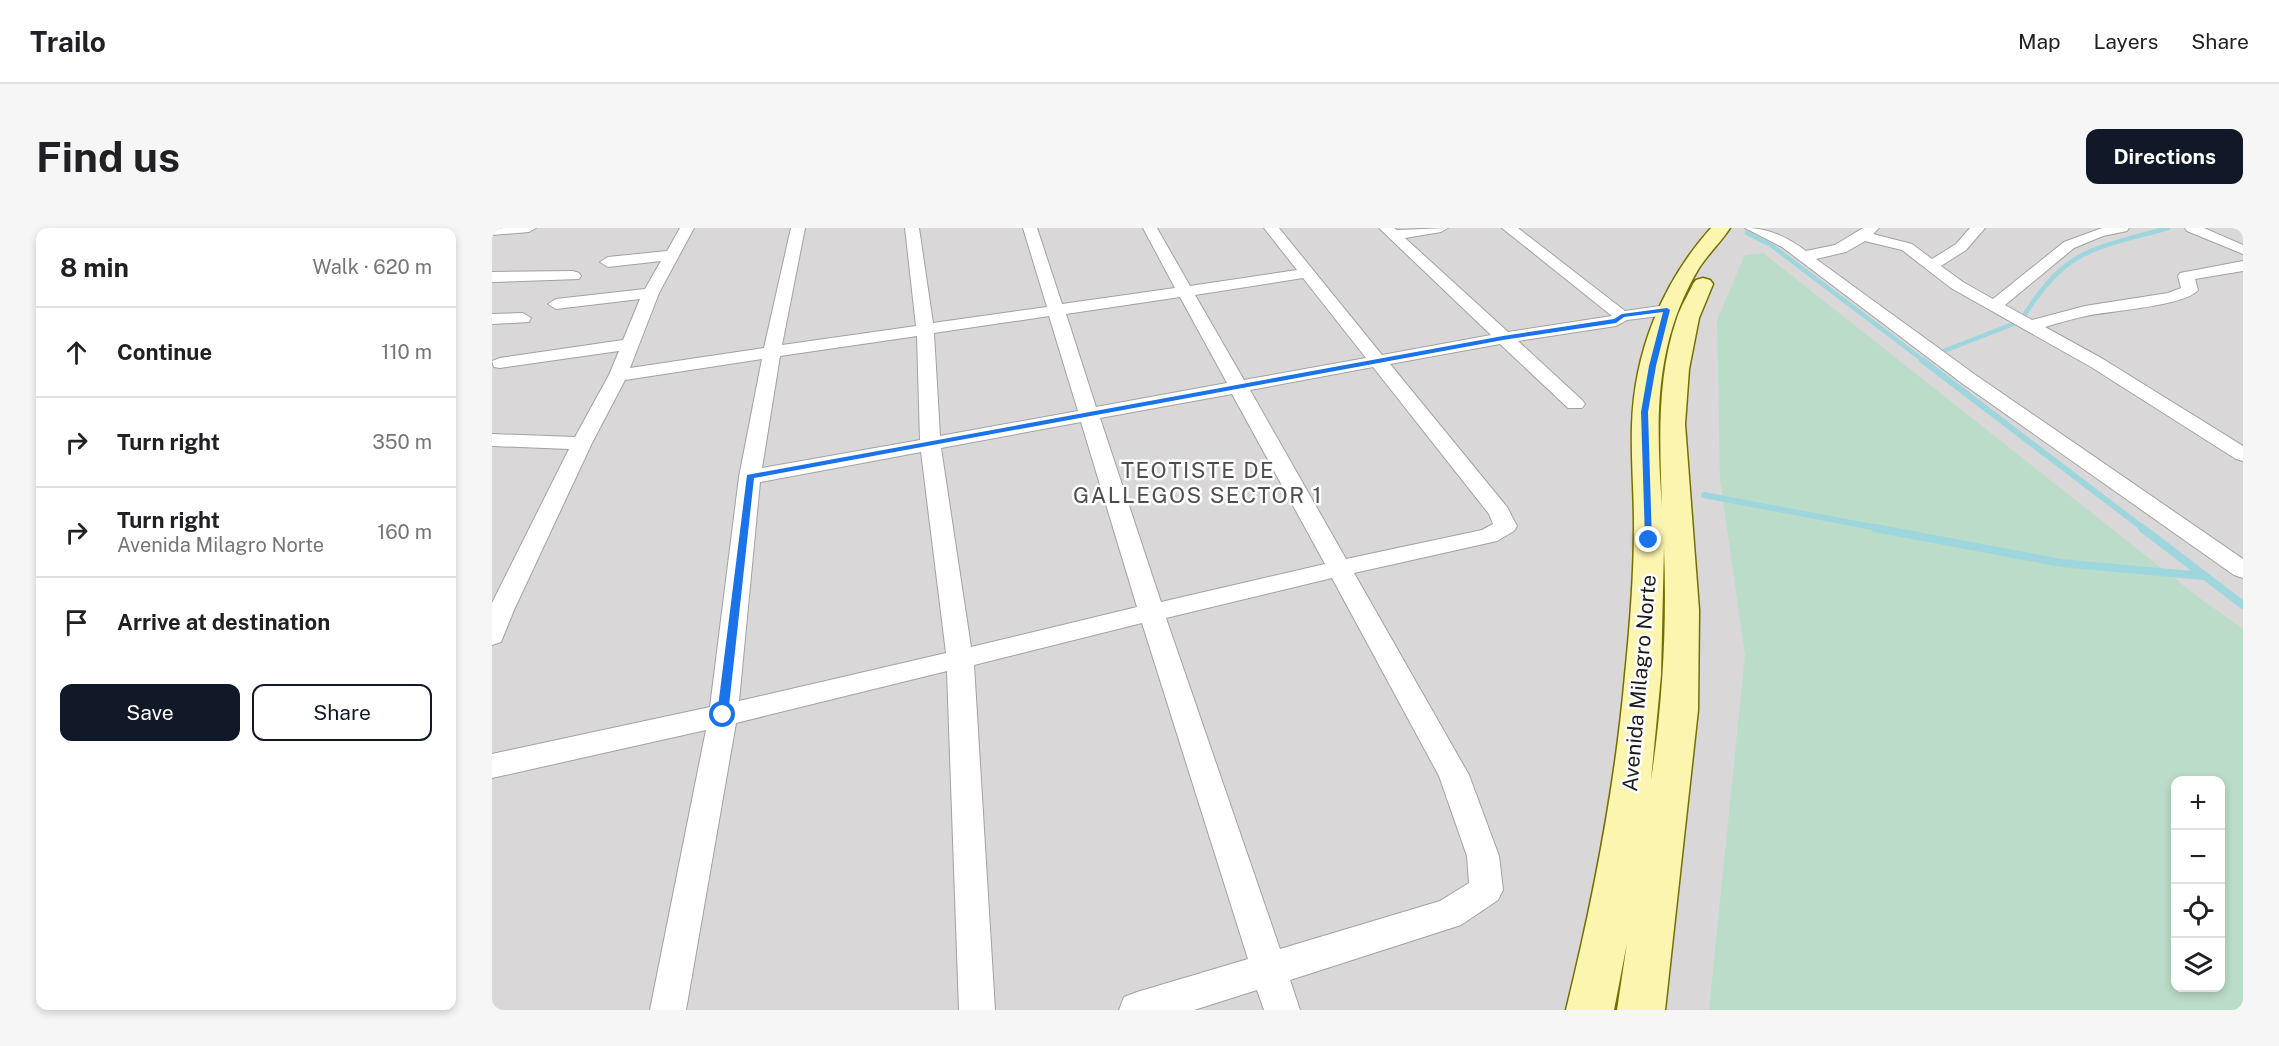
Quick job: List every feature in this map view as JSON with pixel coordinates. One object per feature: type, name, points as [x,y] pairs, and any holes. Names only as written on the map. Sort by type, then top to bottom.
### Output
[{"type":"main road","name":"Avenida Milagro Norte","points":[[1590,1010],[1628,812],[1639,724],[1645,647],[1649,540],[1645,412],[1652,366],[1667,310],[1682,278],[1721,228]]},
{"type":"main road","name":"Avenida Milagro Norte","points":[[1641,1010],[1680,710],[1683,610],[1672,424],[1677,369],[1689,318],[1699,291],[1742,228]]},
{"type":"street","points":[[492,229],[529,228]]},
{"type":"street","points":[[492,636],[496,611],[618,375],[651,292],[687,228]]},
{"type":"street","points":[[668,1010],[723,715],[750,477],[772,352],[798,228]]},
{"type":"street","points":[[912,228],[925,331],[930,442],[960,660],[977,1010]]},
{"type":"street","points":[[1030,228],[1152,614],[1282,1010]]},
{"type":"street","points":[[1137,1010],[1449,914],[1486,890],[1483,856],[1454,775],[1150,228]]},
{"type":"street","points":[[492,766],[960,660],[1340,567],[1489,536],[1506,526],[1499,512],[1272,228]]},
{"type":"street","points":[[1391,232],[1441,228]]},
{"type":"street","points":[[1509,228],[1622,316]]},
{"type":"street","points":[[1752,228],[1787,244],[1970,380],[2243,570]]},
{"type":"street","points":[[1932,265],[1961,247],[1978,228]]},
{"type":"street","points":[[1993,307],[2068,245],[2099,233],[2122,228]]},
{"type":"street","points":[[2192,228],[2243,250]]},
{"type":"street","points":[[1391,232],[1575,404]]},
{"type":"street","points":[[1804,256],[1842,249],[1867,232],[1907,247],[1957,285],[2097,363],[2243,455]]},
{"type":"street","points":[[608,262],[673,255]]},
{"type":"street","points":[[2029,326],[2085,311],[2171,297],[2190,290],[2186,276],[2243,266]]},
{"type":"street","points":[[618,375],[1308,273]]},
{"type":"street","points":[[492,277],[573,276]]},
{"type":"street","points":[[556,304],[651,292]]},
{"type":"street","points":[[750,477],[930,442],[1503,338],[1616,321],[1622,316],[1667,310]]},
{"type":"street","points":[[492,319],[523,318]]},
{"type":"street","points":[[500,363],[630,344]]},
{"type":"street","points":[[492,440],[582,443]]},
{"type":"shaded area","points":[[492,228],[2243,228],[2243,1010],[492,1010]]},
{"type":"green space","points":[[1763,253],[2198,597],[2243,629],[2243,1010],[1709,1010],[1745,655],[1720,479],[1717,320],[1745,255]]},
{"type":"waterway","points":[[2022,319],[2052,278],[2083,255],[2100,247],[2168,228]]},
{"type":"waterway","points":[[1747,233],[1771,245],[1924,361]]},
{"type":"waterway","points":[[1941,352],[2016,323]]},
{"type":"waterway","points":[[1922,360],[2144,529]]},
{"type":"waterway","points":[[1704,495],[1883,529]]},
{"type":"waterway","points":[[1875,528],[2061,563],[2203,576]]},
{"type":"waterway","points":[[2142,528],[2243,605]]},
{"type":"district","name":"TEOTISTE DE GALLEGOS SECTOR 1","points":[[1198,482]]},
{"type":"route","points":[[723,715],[750,477],[930,442],[1503,338],[1616,321],[1622,316],[1667,310],[1652,366],[1645,412],[1649,540]]}]
